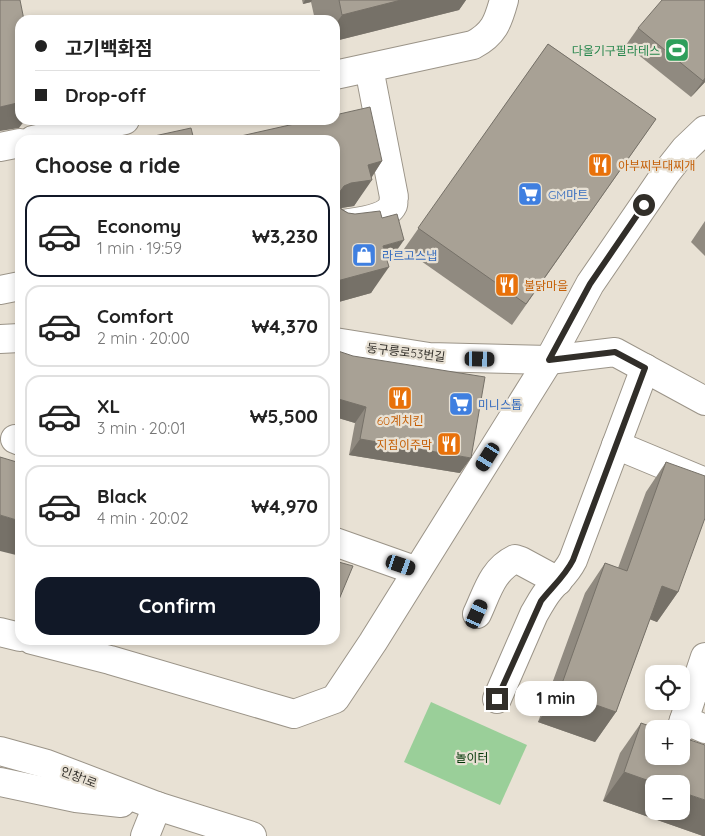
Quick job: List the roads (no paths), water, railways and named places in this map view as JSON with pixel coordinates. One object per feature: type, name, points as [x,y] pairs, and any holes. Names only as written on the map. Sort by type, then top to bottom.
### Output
[{"type":"street","points":[[340,74],[473,45],[482,40],[496,26],[504,0]]},
{"type":"street","points":[[340,224],[379,216],[393,205],[394,196],[369,68]]},
{"type":"street","points":[[56,135],[102,125]]},
{"type":"street","points":[[52,645],[110,660],[294,714],[335,699],[373,642],[549,360],[596,276],[666,173],[685,149],[705,130]]},
{"type":"street","points":[[0,147],[15,144]]},
{"type":"street","points":[[0,290],[15,287]]},
{"type":"street","points":[[0,339],[15,338]]},
{"type":"street","name":"동구릉로53번길","points":[[340,343],[428,357],[549,360],[615,352],[705,401]]},
{"type":"street","points":[[497,699],[538,608],[573,560],[645,368]]},
{"type":"street","points":[[616,445],[705,482]]},
{"type":"street","points":[[340,544],[417,571]]},
{"type":"street","points":[[477,614],[494,577],[501,568],[515,559],[521,560],[558,581]]},
{"type":"street","points":[[0,632],[15,636]]},
{"type":"street","points":[[690,726],[704,664]]},
{"type":"street","name":"인창1로","points":[[0,751],[47,764],[157,806],[252,836]]},
{"type":"street","name":"인창1로","points":[[0,782],[76,798],[157,806]]},
{"type":"street","points":[[145,836],[157,806]]},
{"type":"place","name":"다올기구필라테스","points":[[677,50]]},
{"type":"place","name":"아부찌부대찌개","points":[[600,165]]},
{"type":"place","name":"GM마트","points":[[530,194]]},
{"type":"place","name":"라르고스냅","points":[[364,255]]},
{"type":"place","name":"불닭마을","points":[[507,285]]},
{"type":"place","name":"60계치킨","points":[[400,398]]},
{"type":"place","name":"미니스톱","points":[[461,404]]},
{"type":"place","name":"지짐이주막","points":[[449,444]]},
{"type":"park label","name":"놀이터","points":[[472,757]]}]
